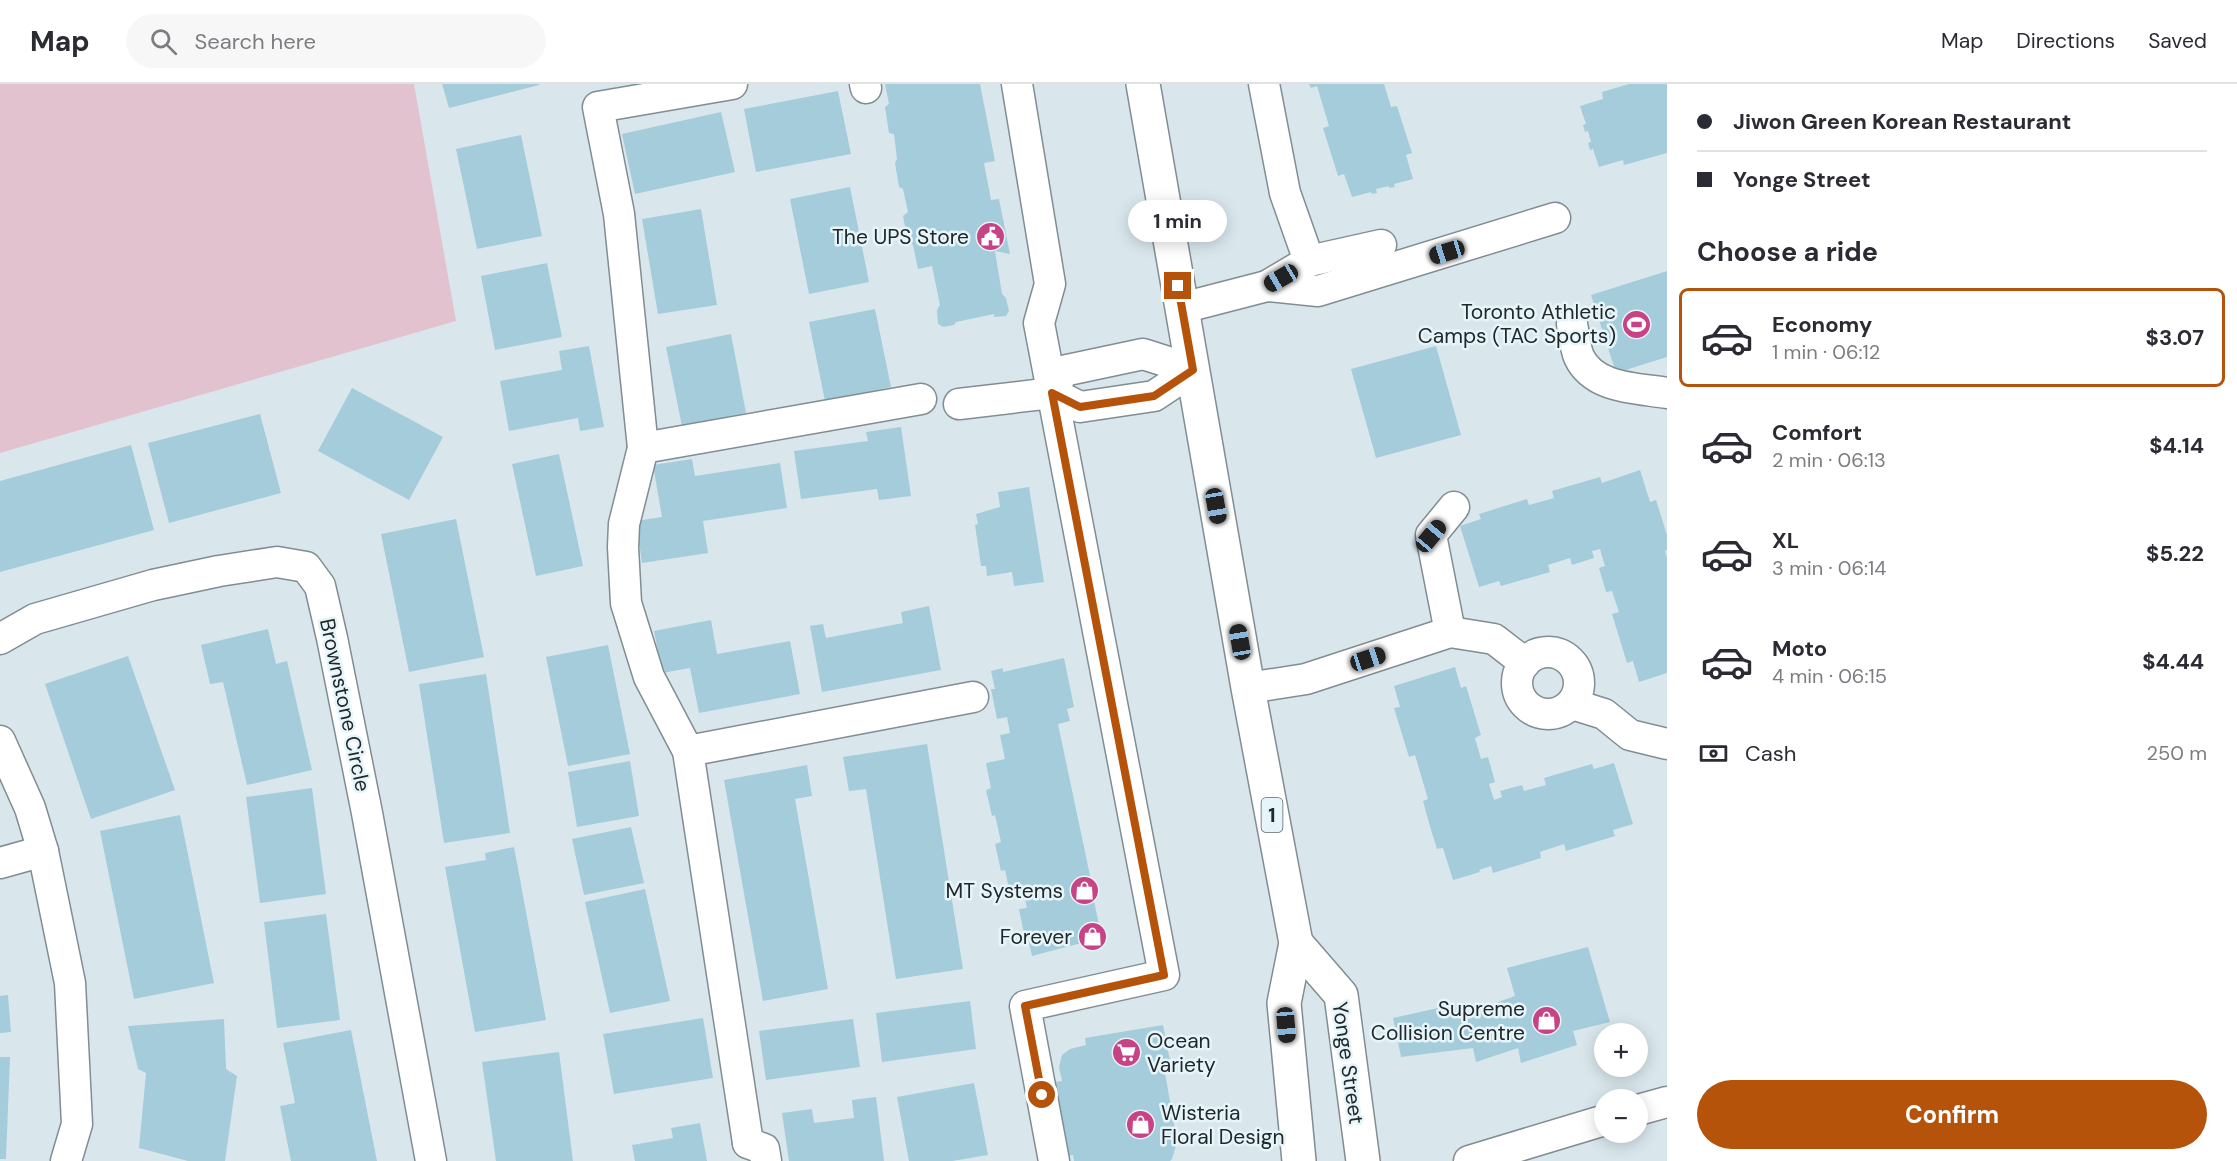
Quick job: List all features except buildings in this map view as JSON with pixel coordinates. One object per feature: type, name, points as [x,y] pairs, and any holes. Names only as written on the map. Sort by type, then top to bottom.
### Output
[{"type":"main road","name":"1","points":[[1143,84],[1248,688],[1296,943],[1284,1003],[1299,1161]]},
{"type":"main road","name":"Yonge Street","points":[[1296,943],[1341,995],[1364,1161]]},
{"type":"street","points":[[732,84],[598,107],[619,214],[643,448],[624,524],[626,603],[649,677],[688,751],[750,1155]]},
{"type":"street","points":[[1017,84],[1050,284],[1039,323],[1164,975],[1025,1006],[1054,1161]]},
{"type":"street","points":[[1263,84],[1286,194],[1309,261]]},
{"type":"street","points":[[1267,286],[1318,291],[1555,218]]},
{"type":"street","points":[[1182,308],[1267,286],[1309,261],[1381,245]]},
{"type":"street","points":[[1572,324],[1579,356],[1592,375],[1613,384],[1667,393]]},
{"type":"street","points":[[1052,393],[1063,371],[1143,354],[1193,370]]},
{"type":"street","points":[[959,404],[1052,393],[1080,407],[1154,396],[1193,370]]},
{"type":"street","points":[[643,448],[921,399]]},
{"type":"street","points":[[1450,632],[1431,536],[1454,507]]},
{"type":"street","name":"Brownstone Circle","points":[[0,639],[35,619],[153,585],[277,562],[306,567],[320,586],[332,638],[431,1161]]},
{"type":"street","points":[[1248,688],[1306,679],[1450,632],[1494,639],[1525,663]]},
{"type":"street","points":[[1546,652],[1558,653],[1567,658],[1578,673],[1580,684],[1578,695],[1572,704],[1552,715],[1531,710],[1523,702],[1517,683],[1519,672],[1525,663],[1536,654],[1546,652]]},
{"type":"street","points":[[688,751],[973,696]]},
{"type":"street","points":[[1572,704],[1604,714],[1630,735],[1667,744]]},
{"type":"street","points":[[0,741],[30,808],[44,851],[70,983],[77,1124],[66,1161]]},
{"type":"street","points":[[0,863],[44,851]]},
{"type":"street","points":[[1648,1107],[1667,1102]]},
{"type":"street","points":[[1469,1161],[1594,1123]]},
{"type":"shaded area","points":[[0,84],[414,84],[456,321],[0,453]]},
{"type":"place","name":"The UPS Store","points":[[990,237]]},
{"type":"place","name":"Toronto Athletic Camps (TAC Sports)","points":[[1637,324]]},
{"type":"place","name":"MT Systems","points":[[1084,891]]},
{"type":"place","name":"Forever","points":[[1093,937]]},
{"type":"place","name":"Supreme Collision Centre","points":[[1546,1021]]},
{"type":"place","name":"Ocean Variety","points":[[1126,1053]]},
{"type":"place","name":"Wisteria Floral Design","points":[[1140,1125]]},
{"type":"route","points":[[1042,1095],[1025,1006],[1164,975],[1052,393],[1080,407],[1154,396],[1193,370],[1178,286]]}]
